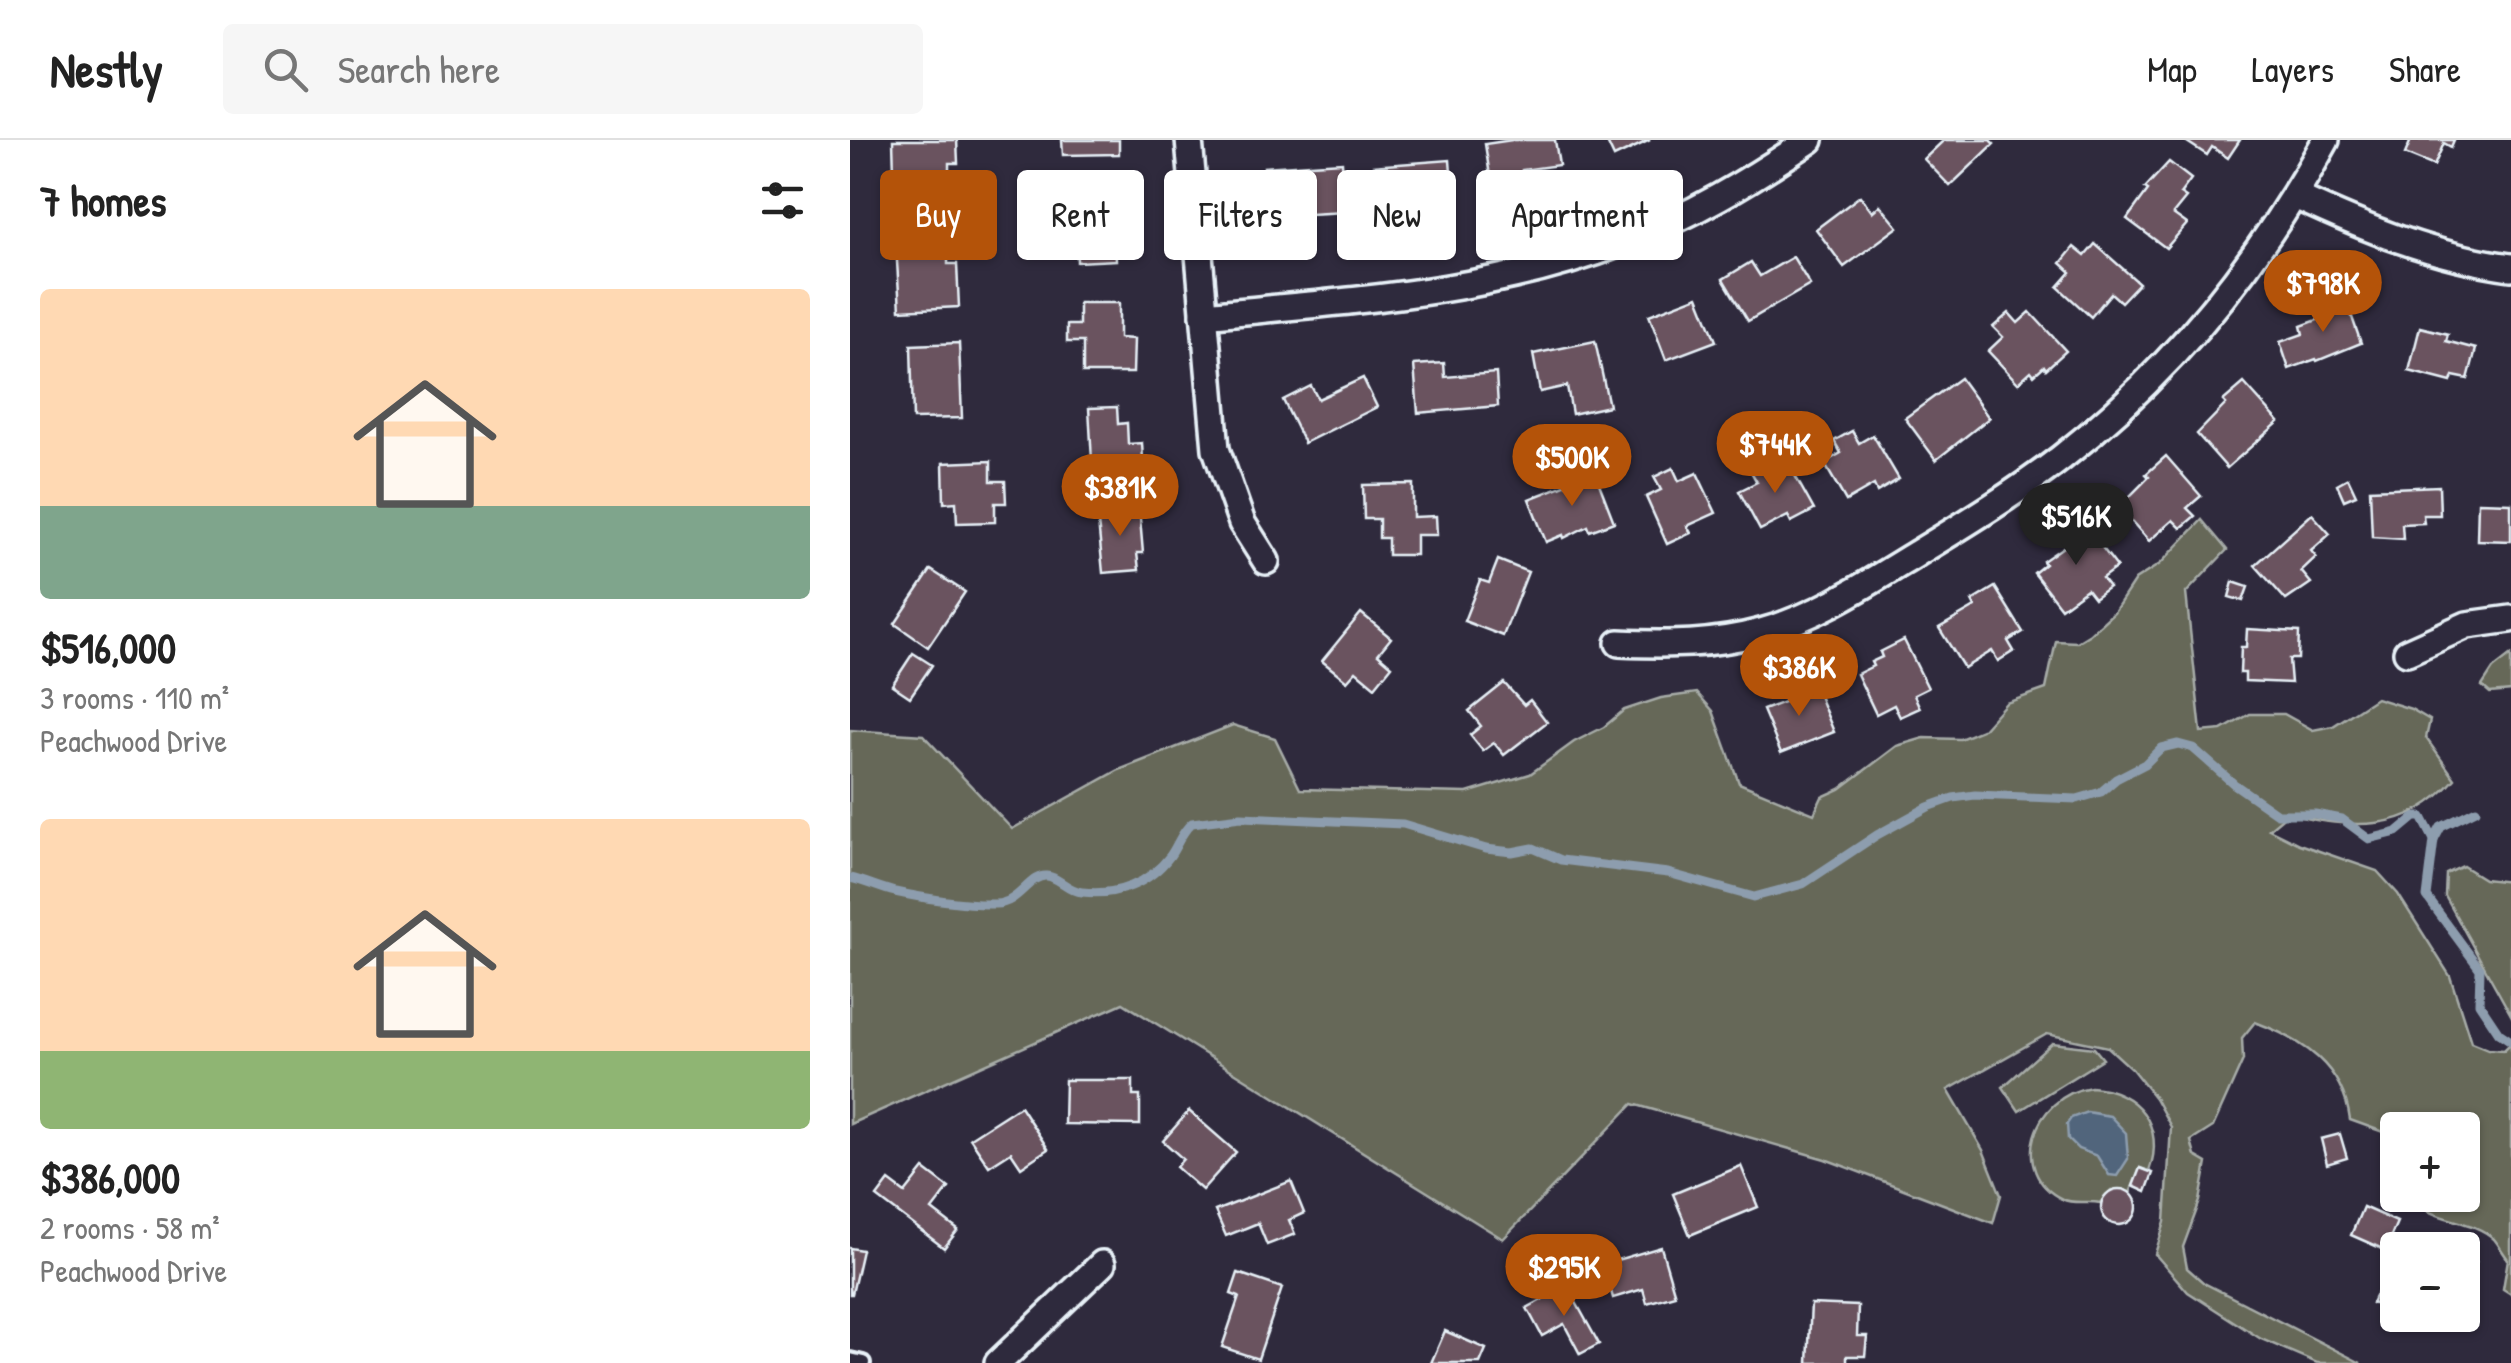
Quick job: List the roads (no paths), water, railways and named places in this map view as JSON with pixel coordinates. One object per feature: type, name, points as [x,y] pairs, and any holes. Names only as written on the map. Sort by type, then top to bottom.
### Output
[{"type":"street","points":[[1190,140],[1216,449],[1242,523],[1266,560]]},
{"type":"street","points":[[1204,315],[1400,295],[1545,267],[1623,242],[1694,211],[1810,140]]},
{"type":"street","points":[[1619,643],[1678,646],[1726,640],[1811,614],[1955,530],[2061,458],[2142,386],[2205,321],[2256,257],[2326,140]]},
{"type":"street","points":[[2295,196],[2359,226],[2426,248],[2511,267]]},
{"type":"street","points":[[2407,652],[2467,625],[2511,619]]},
{"type":"street","points":[[998,1363],[1102,1264]]},
{"type":"lane","points":[[850,1360],[863,1363]]},
{"type":"water","points":[[2087,1112],[2110,1116],[2126,1133],[2128,1159],[2117,1176],[2109,1175],[2097,1156],[2078,1149],[2068,1139],[2067,1124],[2071,1118]]},
{"type":"waterway","points":[[850,878],[895,892],[971,903],[1004,903],[1047,876],[1077,891],[1108,892],[1142,881],[1162,866],[1192,823],[1241,817],[1403,824],[1486,849],[1512,852],[1533,848],[1561,860],[1668,873],[1754,897],[1803,884],[1928,807],[1975,795],[2077,799],[2101,792],[2145,764],[2161,748],[2178,744],[2193,748],[2277,814],[2342,819],[2369,839],[2397,832],[2415,817],[2422,817],[2434,840],[2427,897],[2480,969],[2479,1003],[2499,1033],[2511,1041]]},
{"type":"waterway","points":[[2434,840],[2441,827],[2476,810]]}]
